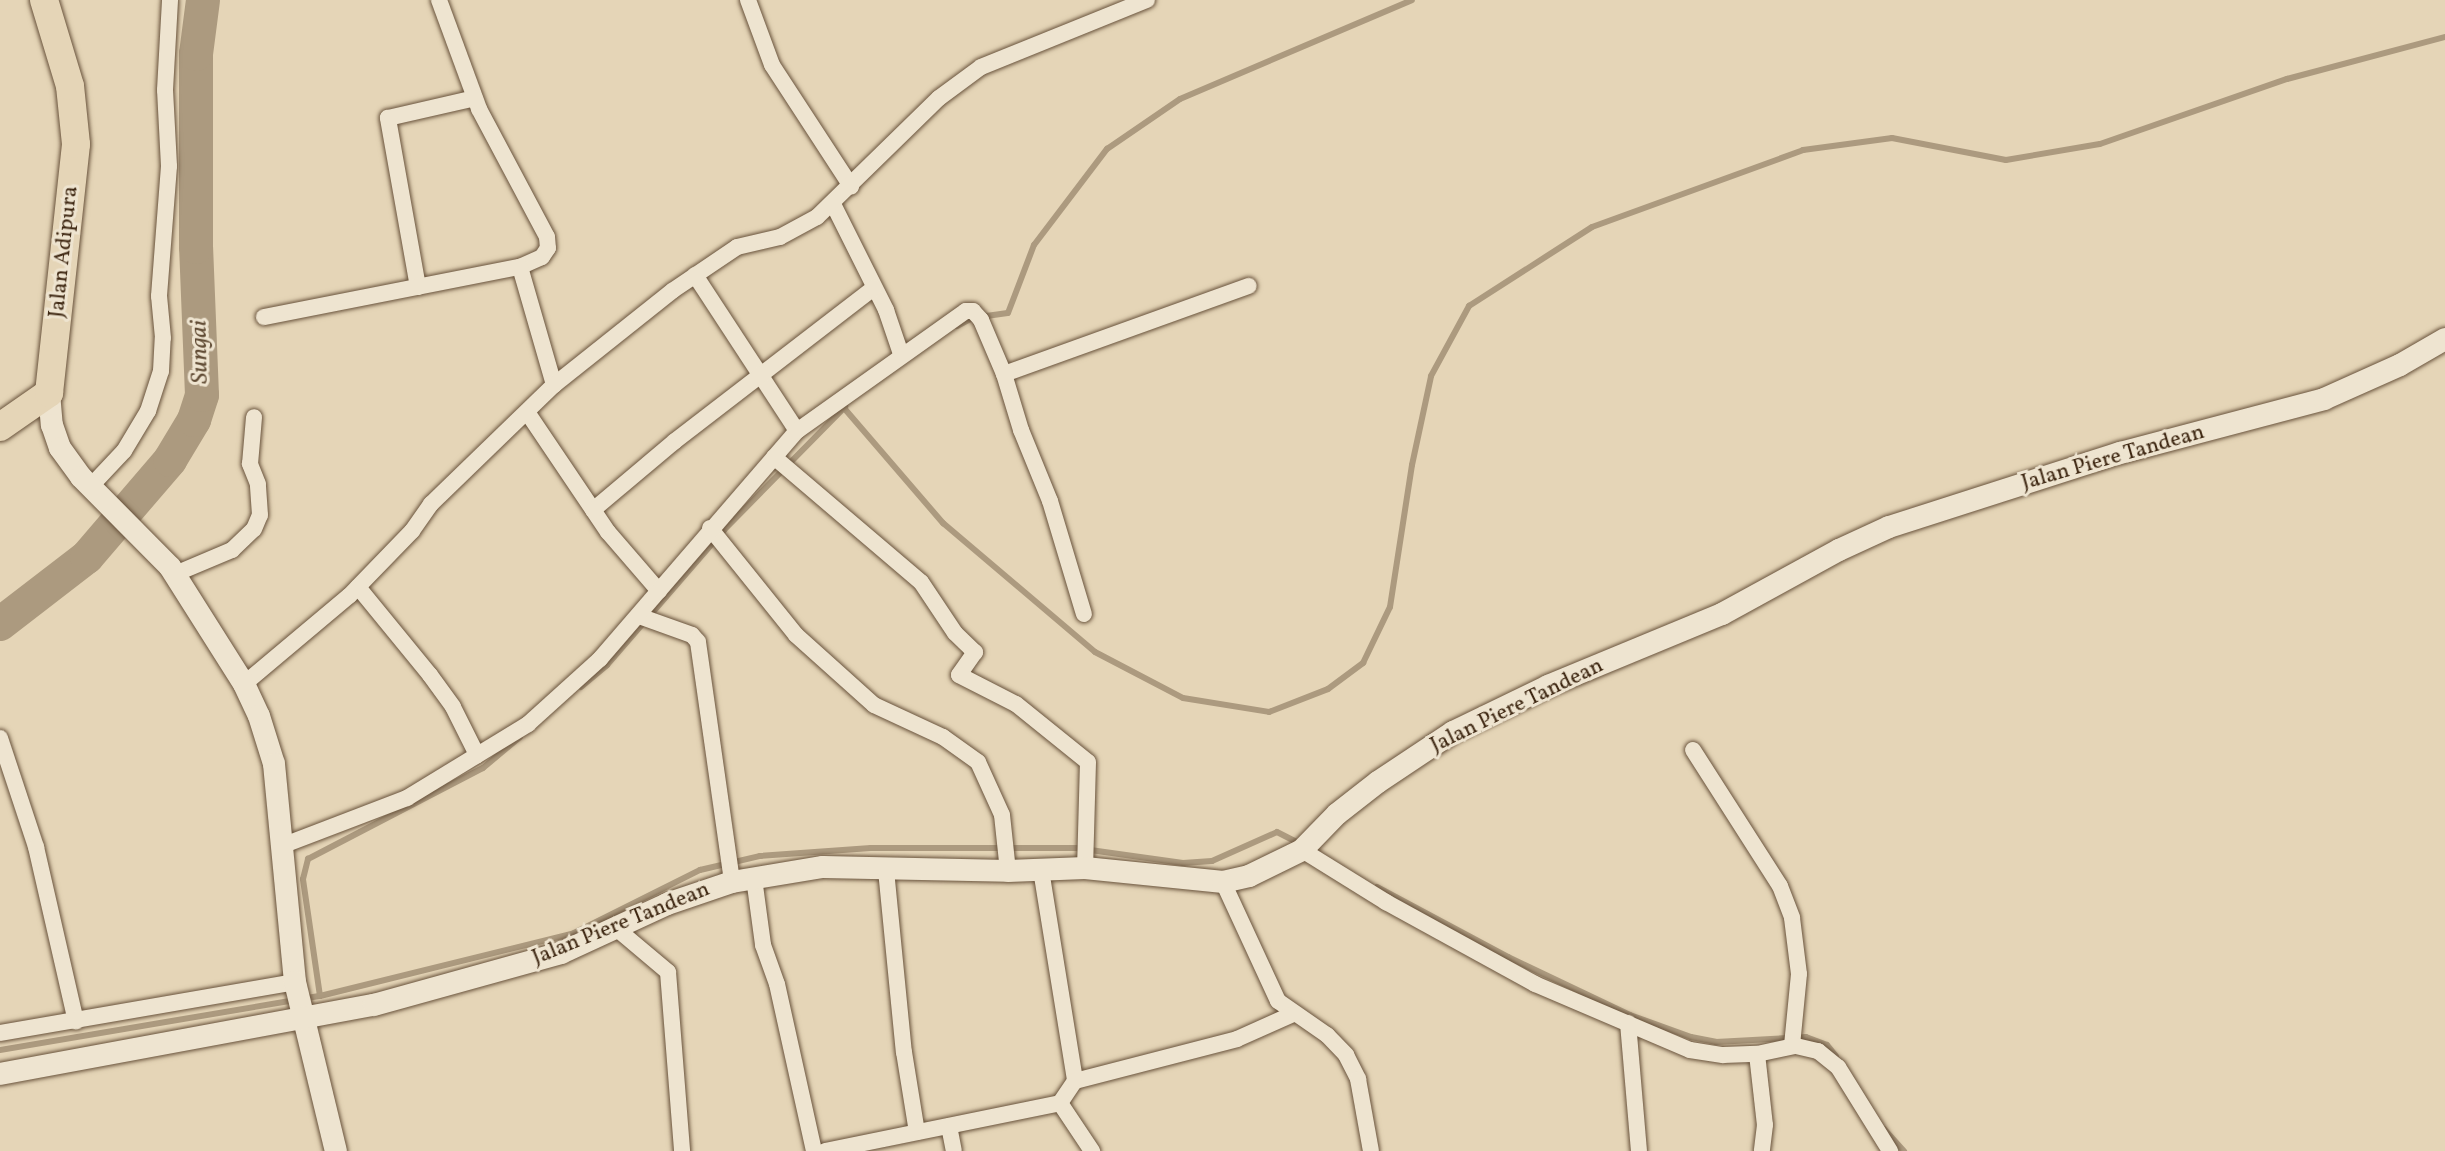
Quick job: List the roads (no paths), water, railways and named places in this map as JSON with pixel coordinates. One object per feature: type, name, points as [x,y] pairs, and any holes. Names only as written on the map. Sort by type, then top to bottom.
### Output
[{"type":"highway","name":"Jalan Adipura","points":[[44,0],[70,86],[76,144],[49,393]]},
{"type":"highway","points":[[0,427],[49,393]]},
{"type":"street","points":[[95,489],[124,451],[148,411],[161,371],[163,338],[159,296],[169,166],[165,90],[170,0]]},
{"type":"street","points":[[264,317],[520,267],[542,257],[548,248],[547,237],[475,98],[439,0]]},
{"type":"street","points":[[748,0],[772,65],[851,186]]},
{"type":"street","points":[[244,684],[313,629],[358,587],[412,531],[431,504],[554,385],[695,275],[737,247],[800,228],[833,204],[939,98],[981,67],[1145,0]]},
{"type":"street","points":[[418,287],[388,118],[475,98]]},
{"type":"street","points":[[833,204],[874,288],[901,354]]},
{"type":"street","points":[[520,267],[554,385]]},
{"type":"street","points":[[695,275],[797,431]]},
{"type":"street","points":[[1004,374],[1249,286]]},
{"type":"street","points":[[593,510],[874,288]]},
{"type":"street","points":[[284,845],[407,798],[528,724],[600,659],[710,528],[797,431],[946,323],[973,311],[1004,374],[1021,430],[1050,501],[1084,614]]},
{"type":"street","name":"Jalan Piere Tandean","points":[[0,1074],[300,1000],[374,1005],[561,953],[731,878],[754,878],[823,867],[886,870],[1008,866],[1041,870],[1085,868],[1223,882],[1249,876],[1308,844],[1378,782],[1453,732],[1548,686],[1722,614],[1839,550],[1889,527],[2120,453],[2324,399],[2400,365],[2445,339]]},
{"type":"street","name":"Jalan Adipura","points":[[49,393],[52,425],[60,448],[173,570],[244,684],[274,764],[284,845],[282,873],[300,1000],[336,1151]]},
{"type":"street","points":[[527,412],[593,510],[659,591]]},
{"type":"street","points":[[173,570],[232,550],[254,529],[260,515],[258,484],[250,464],[254,417]]},
{"type":"street","points":[[774,457],[921,582],[955,633],[975,652],[959,675],[1016,704],[1088,762],[1085,868]]},
{"type":"street","points":[[710,528],[796,635],[874,705],[943,737],[978,762],[996,796],[1005,833],[1008,866]]},
{"type":"street","points":[[358,587],[438,686],[477,755]]},
{"type":"street","points":[[639,616],[692,635],[698,642],[731,878]]},
{"type":"street","points":[[0,738],[36,847],[76,1021]]},
{"type":"street","points":[[1693,750],[1780,886],[1792,918],[1799,974],[1792,1046]]},
{"type":"street","points":[[1308,844],[1386,902],[1535,984],[1690,1050],[1723,1055],[1757,1054],[1792,1046],[1809,1047],[1832,1061],[1890,1151]]},
{"type":"street","points":[[886,870],[904,1052],[917,1132]]},
{"type":"street","points":[[1041,870],[1075,1081]]},
{"type":"street","points":[[754,878],[763,945],[777,984],[814,1151]]},
{"type":"street","points":[[1223,882],[1278,1001],[1327,1035],[1346,1055],[1358,1079],[1371,1151]]},
{"type":"street","points":[[617,929],[668,972],[682,1151]]},
{"type":"street","points":[[0,1033],[76,1021],[300,1000]]},
{"type":"street","points":[[825,1151],[1060,1103],[1075,1081],[1237,1039],[1293,1014]]},
{"type":"street","points":[[1628,1023],[1639,1151]]},
{"type":"street","points":[[1757,1054],[1765,1125],[1762,1151]]},
{"type":"street","points":[[1060,1103],[1092,1151]]},
{"type":"street","points":[[949,1126],[954,1151]]},
{"type":"waterway","name":"Sungai","points":[[0,624],[87,557],[170,460],[194,420],[202,395],[196,247],[196,54],[203,0]]},
{"type":"waterway","points":[[957,326],[972,318],[1008,313],[1034,245],[1107,149],[1180,99],[1412,0]]},
{"type":"waterway","points":[[844,408],[943,523],[1095,652],[1183,698],[1269,712],[1328,689],[1363,663],[1390,607],[1412,465],[1431,376],[1469,306],[1592,227],[1803,150],[1892,138],[2006,160],[2100,144],[2287,79],[2445,37]]},
{"type":"waterway","points":[[581,687],[607,665],[724,530],[845,407]]},
{"type":"waterway","points":[[320,996],[303,879],[308,859],[483,768],[520,737]]},
{"type":"waterway","points":[[0,1050],[320,996],[574,933],[700,870],[760,856],[871,848],[1076,848],[1183,863],[1212,861],[1277,832],[1301,844]]},
{"type":"waterway","points":[[1377,887],[1508,957],[1630,1015],[1691,1037],[1716,1042],[1806,1037],[1827,1045],[1836,1056]]},
{"type":"waterway","points":[[1884,1129],[1904,1151]]}]
